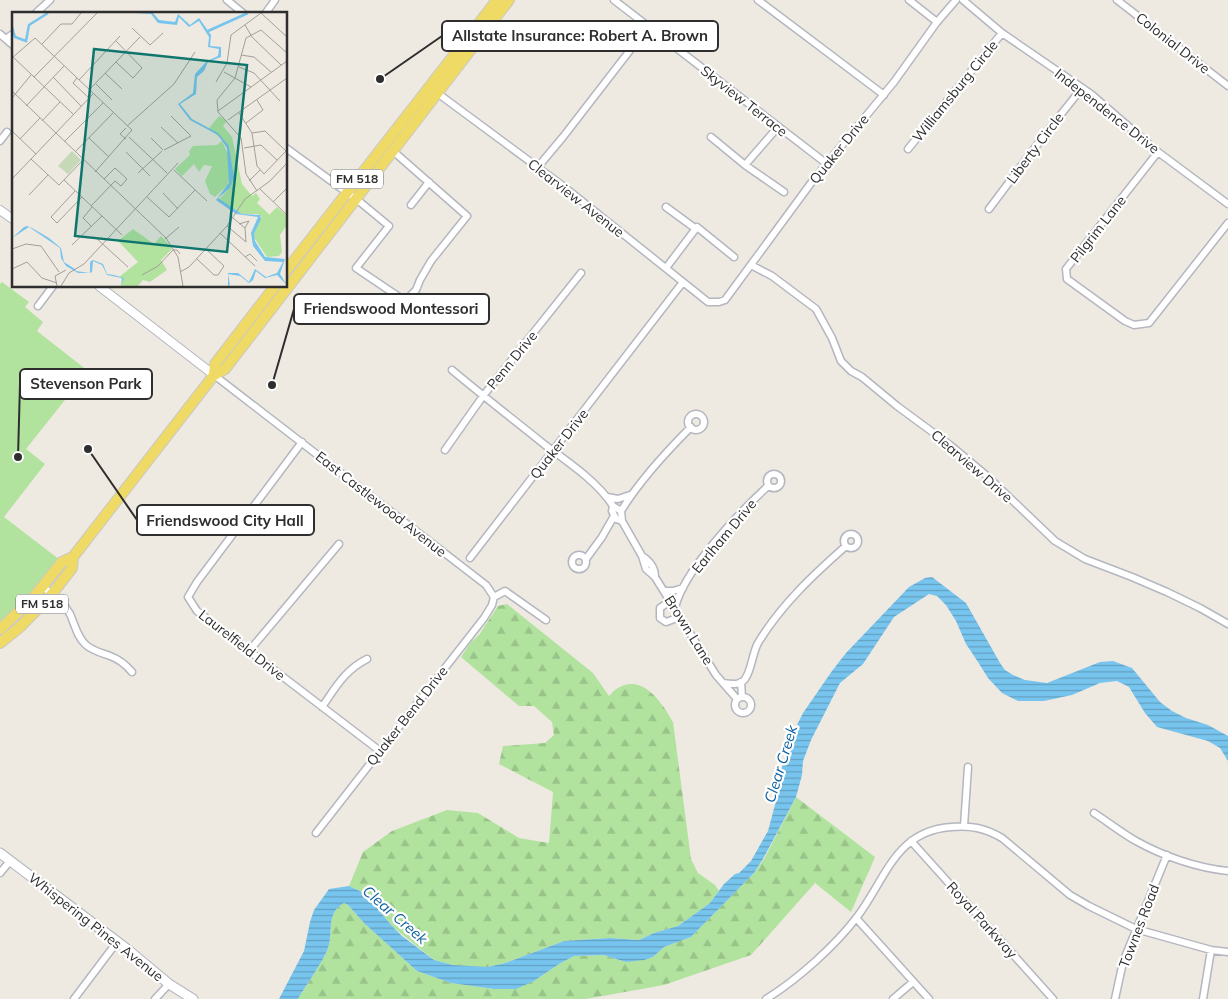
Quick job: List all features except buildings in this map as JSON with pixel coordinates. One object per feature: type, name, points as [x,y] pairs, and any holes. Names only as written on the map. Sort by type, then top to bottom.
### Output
[{"type":"main road","name":"FM 518","points":[[288,269],[346,193],[433,90],[502,1]]},
{"type":"main road","name":"FM 518","points":[[288,287],[393,151],[433,90]]},
{"type":"main road","name":"FM 518","points":[[214,375],[215,364],[273,288]]},
{"type":"main road","name":"FM 518","points":[[0,629],[43,587],[62,562],[73,557],[214,375],[225,369],[287,288]]},
{"type":"main road","name":"FM 518","points":[[0,643],[20,627],[52,594],[72,568],[73,557]]},
{"type":"main road","name":"Whispering Pines Avenue","points":[[0,853],[170,984],[193,999]]},
{"type":"street","points":[[37,12],[50,0]]},
{"type":"street","points":[[227,0],[242,12]]},
{"type":"street","points":[[266,12],[275,0]]},
{"type":"street","name":"Skyview Terrace","points":[[614,0],[826,164]]},
{"type":"street","points":[[758,0],[884,95]]},
{"type":"street","points":[[909,0],[937,22]]},
{"type":"street","name":"Quaker Drive","points":[[724,300],[826,164],[884,95],[937,22],[956,0]]},
{"type":"street","name":"Independence Drive","points":[[963,0],[1002,33],[1082,88],[1158,152],[1228,204]]},
{"type":"street","name":"Colonial Drive","points":[[1117,0],[1228,86]]},
{"type":"street","points":[[537,168],[648,27]]},
{"type":"street","name":"Williamsburg Circle","points":[[908,149],[1002,33]]},
{"type":"street","points":[[0,34],[12,44]]},
{"type":"street","points":[[6,39],[12,34]]},
{"type":"street","name":"Liberty Circle","points":[[989,209],[1082,88]]},
{"type":"street","name":"Clearview Avenue","points":[[433,90],[562,186],[708,302],[724,300]]},
{"type":"street","points":[[746,165],[778,127]]},
{"type":"street","points":[[0,141],[7,132]]},
{"type":"street","points":[[711,137],[784,192]]},
{"type":"street","points":[[288,150],[356,199],[389,226],[356,268],[405,301],[416,290],[431,261],[467,216],[393,151]]},
{"type":"street","name":"Pilgrim Lane","points":[[1158,152],[1066,269],[1067,279],[1124,321],[1134,325],[1148,323],[1228,223]]},
{"type":"street","points":[[411,205],[430,182]]},
{"type":"street","points":[[666,208],[696,229],[697,227],[734,257]]},
{"type":"street","points":[[0,210],[12,219]]},
{"type":"street","points":[[666,268],[696,229]]},
{"type":"street","name":"Clearview Drive","points":[[751,265],[772,276],[816,309],[832,338],[841,361],[851,371],[862,377],[950,445],[987,476],[1055,541],[1085,560],[1132,576],[1200,608],[1228,624]]},
{"type":"street","name":"Penn Drive","points":[[445,450],[483,396],[581,273]]},
{"type":"street","name":"Quaker Drive","points":[[470,558],[683,282]]},
{"type":"street","points":[[38,306],[52,288]]},
{"type":"street","points":[[103,288],[214,375]]},
{"type":"street","points":[[452,370],[553,451],[607,497],[613,506],[620,511],[631,494],[662,456],[691,427]]},
{"type":"street","name":"East Castlewood Avenue","points":[[214,375],[486,585],[494,597]]},
{"type":"street","name":"Laurelfield Drive","points":[[302,442],[203,574],[188,597],[197,611],[380,751]]},
{"type":"street","name":"Earlham Drive","points":[[675,608],[677,597],[698,565],[724,531],[768,486]]},
{"type":"street","points":[[607,497],[618,499],[631,494]]},
{"type":"street","points":[[586,559],[614,516],[613,506]]},
{"type":"street","name":"Brown Lane","points":[[620,511],[622,521],[642,556],[646,569],[656,577],[723,683],[740,698],[741,682]]},
{"type":"street","name":"Brown Lane","points":[[614,516],[622,521]]},
{"type":"street","points":[[249,651],[340,544]]},
{"type":"street","points":[[723,683],[733,684],[741,682],[746,678],[758,644],[794,595],[808,579],[846,546]]},
{"type":"street","points":[[43,587],[69,612],[80,638],[87,646],[126,664],[132,672]]},
{"type":"street","name":"Earlham Drive","points":[[665,591],[683,588]]},
{"type":"street","points":[[494,597],[504,591],[546,620]]},
{"type":"street","name":"Quaker Bend Drive","points":[[316,833],[484,618],[492,605],[494,597]]},
{"type":"street","points":[[670,601],[660,608],[660,618],[666,622],[680,617]]},
{"type":"street","points":[[322,707],[354,665],[368,659]]},
{"type":"street","points":[[964,826],[968,767]]},
{"type":"street","points":[[1094,813],[1136,841],[1167,855],[1201,866],[1228,871]]},
{"type":"street","points":[[766,999],[824,954],[856,918],[902,847],[927,832],[941,828],[964,826],[990,830],[1070,895],[1089,906],[1136,928],[1174,941],[1228,952]]},
{"type":"street","name":"Royal Parkway","points":[[911,840],[1053,999]]},
{"type":"street","name":"Townes Road","points":[[1115,999],[1123,962],[1167,855]]},
{"type":"street","points":[[0,874],[10,861]]},
{"type":"street","points":[[856,918],[928,999]]},
{"type":"street","points":[[74,999],[117,942]]},
{"type":"street","points":[[1203,999],[1211,950]]},
{"type":"street","points":[[893,999],[913,982]]},
{"type":"street","points":[[155,999],[170,984]]},
{"type":"green space","points":[[2,282],[29,302],[25,307],[43,322],[37,331],[88,371],[26,449],[45,464],[4,517],[60,560],[39,586],[0,624],[0,284]]},
{"type":"green space","points":[[507,604],[593,673],[609,696],[618,688],[627,684],[636,684],[644,687],[664,707],[673,722],[691,859],[698,873],[715,885],[719,891],[710,903],[678,926],[654,933],[639,940],[610,938],[564,941],[505,963],[488,967],[453,965],[434,960],[393,927],[364,893],[349,886],[363,852],[392,831],[447,810],[478,813],[519,838],[549,843],[553,792],[499,764],[503,746],[545,743],[554,735],[552,722],[534,706],[519,706],[461,657],[471,642],[479,635],[498,606]]},
{"type":"green space","points":[[796,797],[875,857],[851,912],[815,883],[751,955],[664,985],[586,999],[298,999],[326,954],[330,942],[331,923],[334,912],[344,903],[417,971],[451,983],[494,989],[534,981],[574,956],[603,955],[626,962],[653,957],[664,947],[691,937],[754,873],[764,859]]},
{"type":"water","points":[[932,577],[966,603],[1000,663],[1005,670],[1013,675],[1025,680],[1047,683],[1100,662],[1113,661],[1132,668],[1160,702],[1172,711],[1208,725],[1228,736],[1228,761],[1220,748],[1208,741],[1157,727],[1145,713],[1129,687],[1117,681],[1100,683],[1072,695],[1044,701],[1018,701],[1002,693],[988,678],[966,644],[956,621],[946,605],[937,596],[929,594],[894,617],[863,664],[840,683],[811,740],[803,761],[802,775],[796,797],[763,859],[754,873],[691,937],[664,947],[653,957],[644,960],[626,962],[603,955],[574,956],[534,981],[516,989],[494,989],[451,983],[417,971],[344,903],[334,912],[331,923],[330,942],[326,954],[298,999],[279,999],[304,951],[314,910],[329,889],[349,886],[364,893],[402,936],[434,960],[453,965],[488,967],[505,963],[564,941],[610,938],[639,940],[654,933],[678,926],[710,903],[724,884],[751,861],[768,831],[779,790],[782,767],[791,737],[803,713],[832,671],[846,653],[909,587],[925,578]]},
{"type":"place","name":"Allstate Insurance: Robert A. Brown","points":[[380,79]]},
{"type":"place","name":"Friendswood Montessori","points":[[272,385]]},
{"type":"place","name":"Friendswood City Hall","points":[[88,449]]},
{"type":"place","name":"Stevenson Park","points":[[18,457]]},
{"type":"water label","name":"Clear Creek","points":[[781,764]]},
{"type":"water label","name":"Clear Creek","points":[[395,915]]}]
